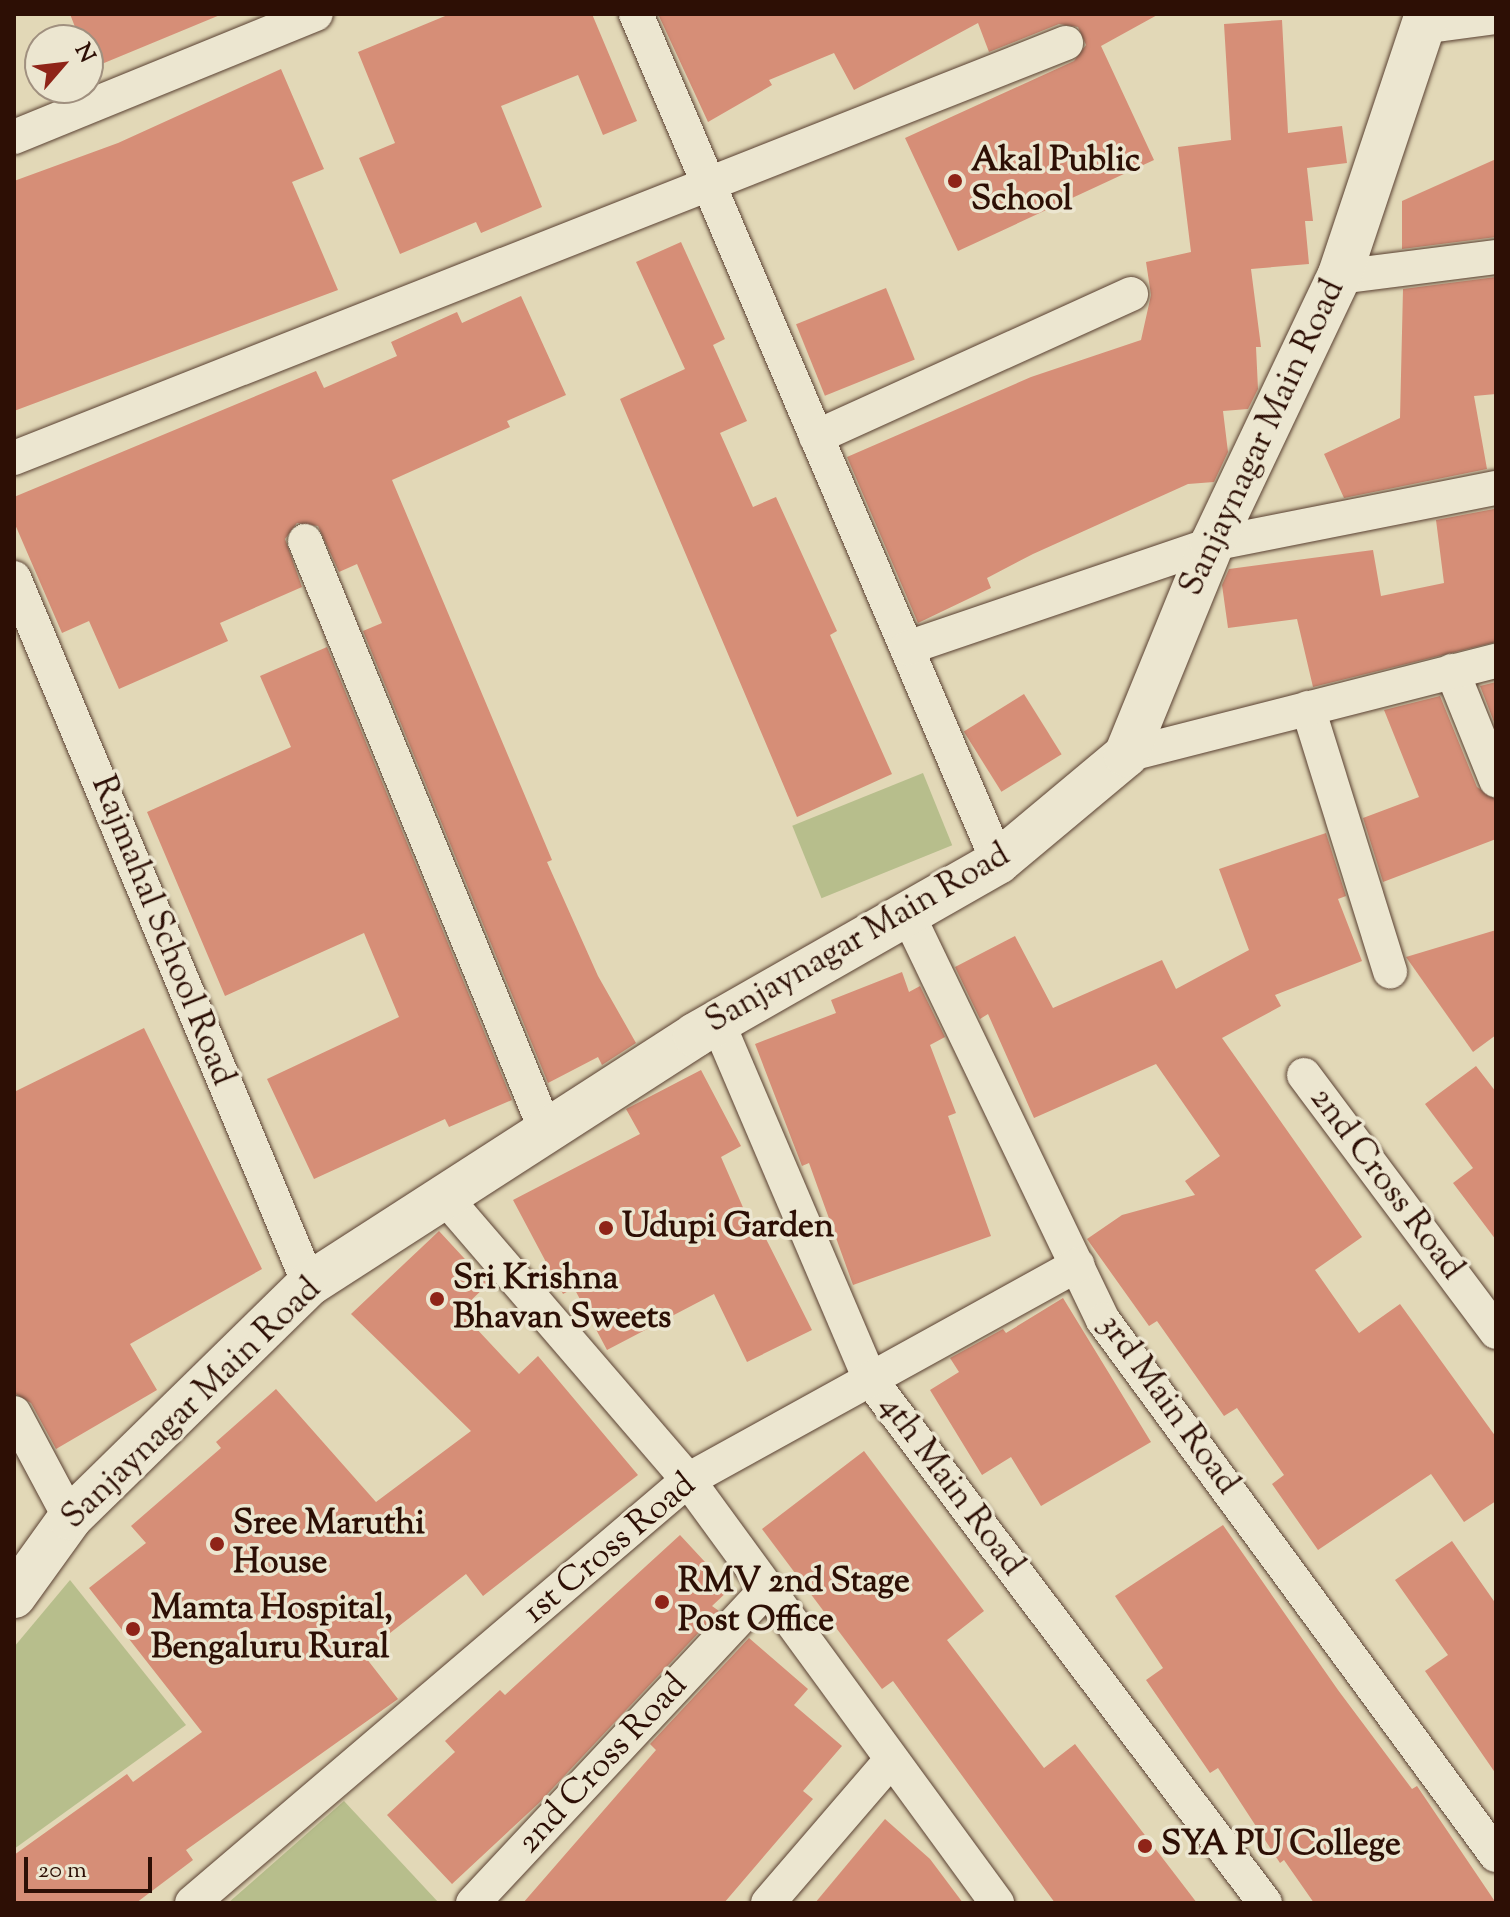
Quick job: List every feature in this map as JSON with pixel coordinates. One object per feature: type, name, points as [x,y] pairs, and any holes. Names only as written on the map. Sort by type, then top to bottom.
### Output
[{"type":"street","points":[[14,137],[316,14]]},
{"type":"street","points":[[636,14],[998,862]]},
{"type":"street","points":[[1424,20],[1496,17]]},
{"type":"street","name":"Sanjaynagar Main Road","points":[[14,1596],[70,1518],[309,1284],[443,1195],[718,1023],[998,862],[1126,755],[1212,544],[1339,277],[1424,20]]},
{"type":"street","points":[[14,458],[710,187],[1066,43]]},
{"type":"street","points":[[1339,277],[1496,257]]},
{"type":"street","points":[[816,437],[1131,294]]},
{"type":"street","points":[[907,648],[1212,544],[1496,488]]},
{"type":"street","points":[[305,541],[546,1131]]},
{"type":"street","name":"Rajmahal School Road","points":[[14,578],[309,1284]]},
{"type":"street","points":[[1126,755],[1496,661]]},
{"type":"street","points":[[1452,671],[1496,780]]},
{"type":"street","points":[[1308,708],[1390,972]]},
{"type":"street","name":"3rd Main Road","points":[[908,915],[1103,1320],[1496,1855]]},
{"type":"street","name":"4th Main Road","points":[[718,1023],[870,1379],[1265,1903]]},
{"type":"street","name":"2nd Cross Road","points":[[1304,1075],[1496,1332]]},
{"type":"street","points":[[443,1195],[688,1480],[765,1591],[997,1903]]},
{"type":"street","name":"1st Cross Road","points":[[192,1903],[688,1480],[1078,1265]]},
{"type":"street","points":[[14,1413],[70,1518]]},
{"type":"street","name":"2nd Cross Road","points":[[473,1903],[765,1591]]},
{"type":"street","points":[[768,1903],[891,1760]]},
{"type":"green space","points":[[923,773],[952,845],[821,898],[792,826]]},
{"type":"green space","points":[[70,1580],[186,1725],[14,1849],[14,1647]]},
{"type":"green space","points":[[344,1801],[439,1903],[228,1903]]},
{"type":"building","points":[[70,14],[220,14],[104,63],[104,24],[74,24]]},
{"type":"building","points":[[450,14],[592,14],[637,121],[603,135],[578,75],[501,106],[542,207],[481,233],[476,222],[400,254],[359,158],[395,143],[358,52]]},
{"type":"building","points":[[658,14],[1159,14],[1101,46],[1154,160],[958,251],[905,138],[1074,61],[1086,45],[1078,27],[1059,24],[989,52],[978,23],[854,90],[834,53],[769,80],[772,85],[708,122]]},
{"type":"building","points":[[1282,20],[1288,133],[1342,126],[1347,163],[1307,168],[1313,221],[1305,221],[1309,264],[1251,269],[1261,347],[1256,347],[1258,389],[1248,409],[1223,411],[1228,452],[1214,482],[1188,484],[1033,554],[987,578],[991,588],[918,623],[847,457],[1031,377],[1141,340],[1151,295],[1146,262],[1191,252],[1178,147],[1231,140],[1224,24]]},
{"type":"building","points":[[281,69],[324,169],[292,182],[338,290],[14,411],[14,181],[118,143]]},
{"type":"building","points":[[1496,159],[1496,237],[1402,249],[1402,201]]},
{"type":"building","points":[[681,242],[725,339],[713,345],[747,421],[720,433],[753,507],[776,497],[837,631],[830,635],[892,774],[797,817],[620,399],[685,369],[636,262]]},
{"type":"building","points":[[1496,277],[1496,394],[1474,396],[1487,469],[1344,498],[1324,454],[1400,418],[1403,289]]},
{"type":"building","points":[[886,288],[915,359],[825,396],[796,324]]},
{"type":"building","points":[[521,296],[566,395],[507,421],[510,427],[392,480],[552,860],[547,862],[598,976],[636,1043],[602,1065],[598,1057],[548,1083],[363,631],[382,623],[357,564],[339,572],[318,526],[297,523],[285,539],[302,587],[220,623],[228,641],[119,689],[89,621],[62,633],[14,522],[14,497],[316,371],[324,388],[397,356],[391,342],[457,312],[462,323]]},
{"type":"building","points":[[1494,509],[1496,642],[1313,687],[1297,619],[1228,628],[1222,585],[1229,569],[1373,550],[1381,596],[1444,583],[1436,520]]},
{"type":"building","points":[[327,647],[512,1100],[449,1127],[445,1119],[314,1179],[267,1079],[399,1017],[364,933],[225,996],[147,812],[291,747],[260,676]]},
{"type":"building","points":[[1496,682],[1496,727],[1480,686]]},
{"type":"building","points":[[1024,694],[1062,754],[1001,792],[964,732]]},
{"type":"building","points":[[1440,696],[1477,787],[1496,800],[1496,839],[1383,882],[1363,818],[1419,797],[1384,710]]},
{"type":"building","points":[[1326,833],[1346,896],[1338,899],[1362,961],[1275,995],[1281,1006],[1222,1038],[1362,1237],[1315,1270],[1359,1333],[1400,1304],[1496,1437],[1496,1501],[1464,1522],[1431,1474],[1318,1550],[1272,1484],[1284,1475],[1237,1408],[1224,1416],[1157,1321],[1149,1326],[1087,1239],[1122,1215],[1195,1195],[1185,1181],[1220,1156],[1156,1064],[1034,1118],[988,1014],[980,1019],[955,967],[1015,936],[1053,1008],[1162,960],[1176,989],[1249,950],[1219,869]]},
{"type":"building","points":[[1496,930],[1496,1035],[1473,1052],[1406,957]]},
{"type":"building","points":[[902,972],[909,992],[920,986],[945,1037],[930,1045],[956,1113],[948,1116],[991,1236],[853,1285],[809,1163],[802,1166],[755,1044],[836,1013],[831,1000]]},
{"type":"building","points":[[144,1028],[262,1269],[130,1344],[157,1390],[56,1449],[31,1403],[14,1393],[14,1092]]},
{"type":"building","points":[[1476,1066],[1496,1092],[1496,1240],[1453,1183],[1473,1168],[1425,1104]]},
{"type":"building","points":[[701,1070],[741,1146],[721,1157],[752,1228],[759,1225],[812,1330],[747,1362],[714,1294],[607,1350],[574,1288],[563,1294],[513,1200],[640,1134],[626,1109]]},
{"type":"building","points":[[439,1231],[488,1284],[460,1311],[519,1374],[538,1356],[638,1475],[483,1596],[466,1574],[363,1654],[398,1699],[186,1850],[193,1860],[136,1903],[14,1903],[14,1855],[127,1774],[133,1782],[202,1732],[89,1588],[146,1543],[131,1526],[221,1448],[216,1442],[276,1389],[376,1502],[471,1431],[351,1314]]},
{"type":"building","points":[[1063,1298],[1151,1442],[1041,1506],[1011,1457],[982,1475],[930,1390],[959,1372],[950,1358],[1003,1329],[1006,1333]]},
{"type":"building","points":[[864,1451],[984,1611],[947,1640],[1044,1768],[1075,1744],[1197,1903],[1055,1903],[893,1681],[882,1689],[762,1529]]},
{"type":"building","points":[[1223,1525],[1338,1690],[1412,1789],[1417,1786],[1496,1903],[1314,1903],[1284,1860],[1280,1863],[1218,1768],[1210,1773],[1146,1680],[1163,1668],[1115,1596]]},
{"type":"building","points":[[680,1535],[730,1589],[712,1606],[719,1611],[539,1803],[452,1884],[387,1815],[455,1752],[445,1741],[500,1690],[505,1695]]},
{"type":"building","points":[[1452,1541],[1496,1604],[1496,1774],[1425,1671],[1448,1655],[1395,1580]]},
{"type":"building","points":[[749,1638],[808,1689],[794,1705],[842,1746],[803,1791],[813,1799],[724,1903],[523,1903],[656,1750],[650,1744]]},
{"type":"building","points":[[885,1819],[930,1859],[963,1903],[815,1903]]},
{"type":"place","name":"Akal Public School","points":[[955,181]]},
{"type":"place","name":"Udupi Garden","points":[[606,1228]]},
{"type":"place","name":"Sri Krishna Bhavan Sweets","points":[[437,1299]]},
{"type":"place","name":"Sree Maruthi House","points":[[217,1544]]},
{"type":"place","name":"RMV 2nd Stage Post Office","points":[[662,1602]]},
{"type":"place","name":"Mamta Hospital, Bengaluru Rural","points":[[133,1629]]},
{"type":"place","name":"SYA PU College","points":[[1145,1846]]}]
